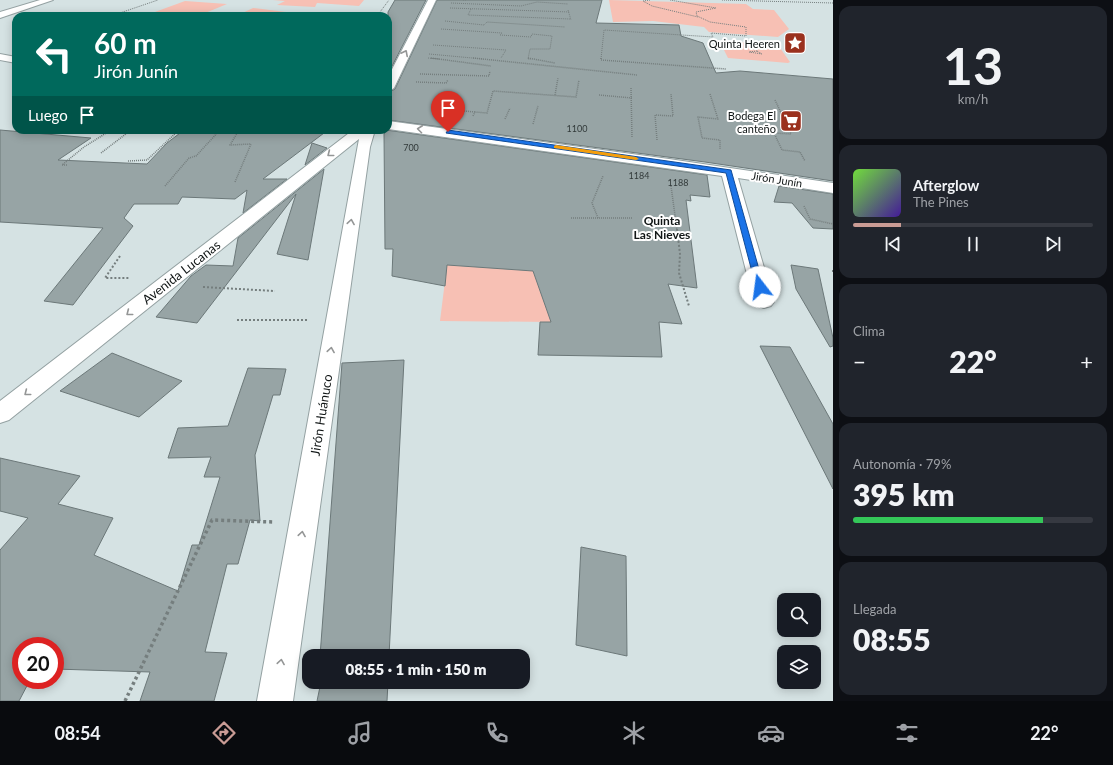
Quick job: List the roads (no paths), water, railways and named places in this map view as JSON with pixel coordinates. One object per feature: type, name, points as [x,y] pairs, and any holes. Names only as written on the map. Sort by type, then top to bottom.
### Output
[{"type":"street","points":[[0,15],[49,0]]},
{"type":"street","points":[[392,81],[432,1]]},
{"type":"street","points":[[0,57],[12,59]]},
{"type":"street","name":"Jirón Junín","points":[[392,125],[725,171],[833,188]]},
{"type":"street","name":"Avenida Lucanas","points":[[0,414],[356,134]]},
{"type":"street","name":"Jirón Huánuco","points":[[275,701],[363,147],[367,134]]},
{"type":"street","points":[[725,171],[764,302]]},
{"type":"place","name":"Quinta Heeren","points":[[795,43]]},
{"type":"place","name":"Bodega El canteño","points":[[791,121]]},
{"type":"district","name":"Quinta Las Nieves","points":[[662,227]]}]
